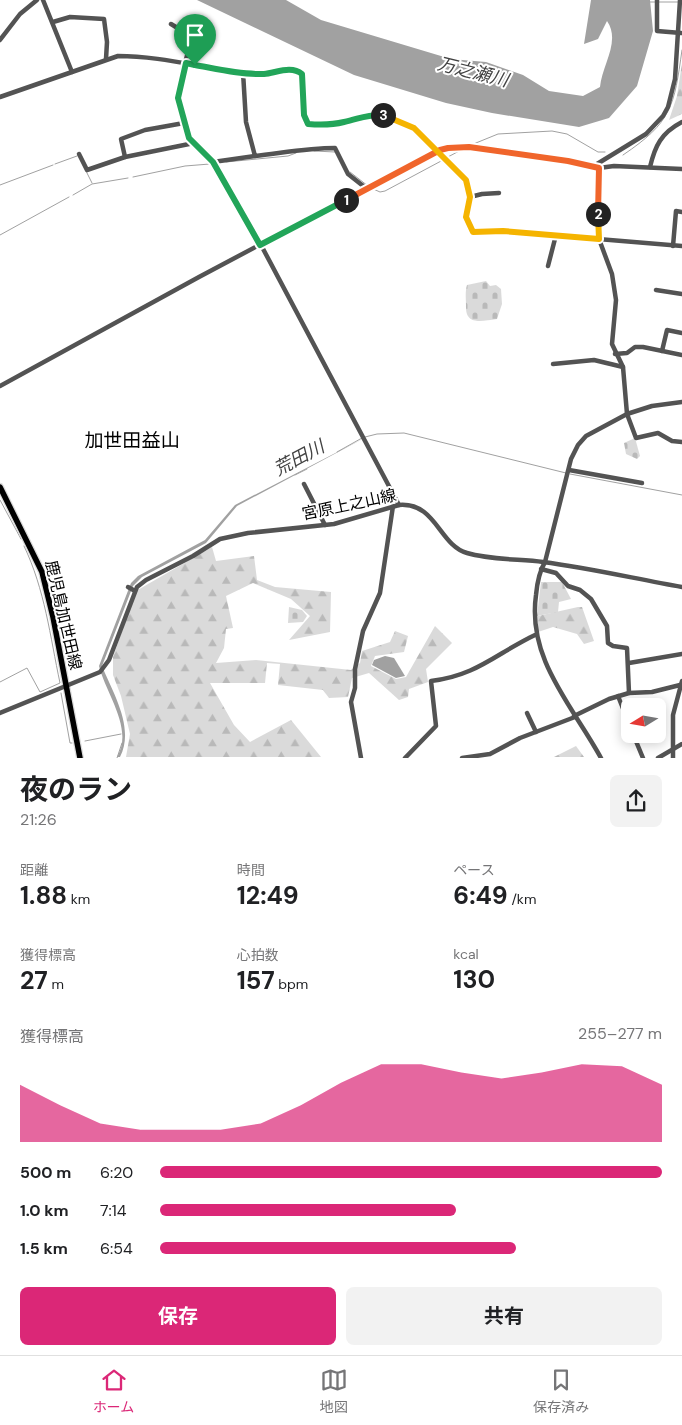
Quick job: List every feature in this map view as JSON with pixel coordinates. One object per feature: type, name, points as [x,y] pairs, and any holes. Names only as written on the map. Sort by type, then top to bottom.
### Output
[{"type":"main road","name":"鹿児島加世田線","points":[[0,487],[42,572],[80,758]]},
{"type":"street","points":[[0,40],[20,14],[37,0]]},
{"type":"street","points":[[43,0],[72,72]]},
{"type":"street","points":[[657,3],[657,31],[681,33]]},
{"type":"street","points":[[680,3],[680,43],[674,87],[665,114],[646,134],[610,157],[600,160],[597,164],[599,168],[599,239],[606,256],[616,300],[612,344],[623,367],[627,414],[636,438],[658,433],[672,441],[682,442]]},
{"type":"street","points":[[0,97],[104,63],[107,42],[104,19],[70,17],[53,22]]},
{"type":"street","points":[[171,24],[192,37],[178,98],[189,138],[213,162],[260,245],[399,505]]},
{"type":"street","points":[[106,59],[131,56],[186,63],[216,70],[262,74],[279,70],[299,72],[302,74],[304,115],[308,124],[323,126],[345,122],[368,114],[388,116],[410,126],[466,180],[470,197],[466,217],[473,232],[503,231],[682,246]]},
{"type":"street","points":[[243,72],[246,122],[255,156]]},
{"type":"street","points":[[650,167],[655,147],[659,140],[682,122]]},
{"type":"street","points":[[125,157],[120,139],[145,130],[184,123]]},
{"type":"street","points":[[79,154],[87,170],[125,157],[194,143]]},
{"type":"street","points":[[0,386],[437,151],[469,147],[568,161],[599,168],[650,167],[682,169]]},
{"type":"street","points":[[213,162],[288,153],[298,150],[335,148],[348,174],[367,189]]},
{"type":"street","points":[[470,197],[499,193]]},
{"type":"street","points":[[673,246],[676,211],[682,212]]},
{"type":"street","points":[[548,266],[556,235]]},
{"type":"street","points":[[656,290],[682,294]]},
{"type":"street","points":[[662,350],[667,330],[682,333]]},
{"type":"street","points":[[616,354],[627,353],[635,347],[662,350],[682,355]]},
{"type":"street","points":[[553,364],[594,360],[623,367]]},
{"type":"street","points":[[601,758],[555,681],[535,635],[534,610],[541,569],[545,562],[568,473],[578,445],[586,436],[627,414],[664,403],[682,402]]},
{"type":"street","points":[[568,473],[642,483]]},
{"type":"street","points":[[304,484],[325,525]]},
{"type":"street","name":"宮原上之山線","points":[[135,590],[146,580],[199,553],[220,539],[248,533],[325,525],[399,505],[409,505],[423,511],[438,524],[454,545],[467,553],[545,562],[682,587]]},
{"type":"street","points":[[361,758],[351,702],[355,688],[355,669],[363,631],[380,593],[393,506]]},
{"type":"street","points":[[541,569],[556,573],[568,586],[580,590],[591,599],[607,626],[606,641],[613,646],[627,648],[629,693]]},
{"type":"street","points":[[0,713],[95,675],[104,668],[135,590],[128,587]]},
{"type":"street","points":[[405,758],[436,726],[431,681],[456,678],[501,656],[520,642],[535,635]]},
{"type":"street","points":[[629,663],[682,654]]},
{"type":"street","points":[[462,758],[490,754],[618,696],[629,693],[652,692],[681,683]]},
{"type":"street","points":[[673,758],[673,715],[681,683]]},
{"type":"street","points":[[618,696],[621,704]]},
{"type":"street","points":[[527,713],[536,732]]},
{"type":"street","points":[[637,743],[643,758]]},
{"type":"street","points":[[658,758],[682,744]]},
{"type":"green space","points":[[682,63],[682,114],[669,120],[677,96]]},
{"type":"green space","points":[[486,281],[490,286],[496,285],[501,289],[502,304],[497,319],[475,321],[466,312],[467,285]]},
{"type":"green space","points":[[635,438],[640,456],[637,459],[626,454],[624,443]]},
{"type":"green space","points":[[212,547],[216,561],[254,556],[257,580],[275,587],[331,592],[330,632],[289,640],[310,616],[291,599],[253,583],[226,596],[233,628],[226,629],[224,648],[216,663],[256,660],[351,670],[360,663],[362,651],[390,642],[395,631],[408,636],[404,652],[375,656],[371,666],[396,679],[406,677],[435,626],[452,643],[426,669],[428,682],[409,689],[408,697],[399,700],[369,673],[352,678],[348,697],[329,698],[323,690],[278,685],[280,664],[267,663],[265,683],[210,683],[234,725],[250,742],[291,720],[321,757],[126,757],[130,734],[121,696],[113,675],[113,657],[136,591]]},
{"type":"green space","points":[[541,582],[562,582],[571,599],[559,602],[558,612],[537,616]]},
{"type":"green space","points":[[289,607],[302,610],[307,616],[303,622],[288,623]]},
{"type":"green space","points":[[582,607],[594,641],[584,644],[577,634],[553,627],[538,632],[538,616]]},
{"type":"green space","points":[[576,746],[584,757],[554,757]]},
{"type":"water","name":"万之瀬川","points":[[197,0],[286,0],[321,20],[451,59],[486,62],[523,75],[549,91],[583,96],[600,87],[610,53],[612,37],[607,21],[598,39],[584,44],[591,0],[650,0],[653,31],[637,86],[609,118],[579,127],[492,113],[446,103],[354,75]]},
{"type":"water","points":[[370,435],[237,506],[206,543],[142,577],[133,586],[102,666],[121,711],[124,723],[124,746],[120,757],[117,757],[121,746],[121,723],[99,666],[131,583],[138,576],[205,540],[235,505]]},
{"type":"water","points":[[385,656],[394,658],[405,676],[396,678],[372,665],[374,660]]},
{"type":"waterway","points":[[650,2],[679,2]]},
{"type":"waterway","points":[[623,155],[652,133],[668,111],[673,100],[682,50]]},
{"type":"waterway","points":[[471,145],[498,134],[552,131],[567,134],[598,152],[605,152]]},
{"type":"waterway","points":[[446,158],[463,149]]},
{"type":"waterway","points":[[314,151],[335,152]]},
{"type":"waterway","points":[[226,162],[288,156],[296,153]]},
{"type":"waterway","points":[[55,164],[77,156]]},
{"type":"waterway","points":[[371,188],[380,192],[385,191],[443,160]]},
{"type":"waterway","points":[[133,177],[185,166],[210,164]]},
{"type":"waterway","points":[[0,185],[53,165]]},
{"type":"waterway","points":[[86,171],[92,183]]},
{"type":"waterway","points":[[350,172],[368,186]]},
{"type":"waterway","points":[[73,195],[92,184],[128,178]]},
{"type":"waterway","points":[[0,235],[69,197]]},
{"type":"waterway","name":"荒田川","points":[[365,437],[377,434],[404,433],[566,473]]},
{"type":"waterway","name":"荒田川","points":[[337,452],[362,438]]},
{"type":"waterway","name":"荒田川","points":[[295,475],[307,469]]},
{"type":"waterway","name":"荒田川","points":[[570,474],[682,495]]},
{"type":"waterway","points":[[0,500],[21,539]]},
{"type":"waterway","points":[[0,682],[27,668],[40,692],[60,683],[42,596],[24,546]]},
{"type":"waterway","points":[[61,693],[70,743],[72,743]]},
{"type":"waterway","points":[[85,741],[121,734]]},
{"type":"waterway","name":"荒田川","points":[[117,758],[122,743]]},
{"type":"district","name":"加世田益山","points":[[132,440]]},
{"type":"route","points":[[195,65],[186,63],[178,98],[180,112],[189,138],[213,162],[260,245],[437,151],[462,147],[568,161],[599,168],[599,239],[503,231],[473,232],[466,217],[470,197],[469,185],[462,175],[448,164],[444,158],[437,151],[414,128],[388,116],[373,114],[362,115],[345,122],[323,126],[308,124],[305,121],[304,115],[302,74],[299,72],[279,70],[262,74],[216,70],[195,65]]}]
